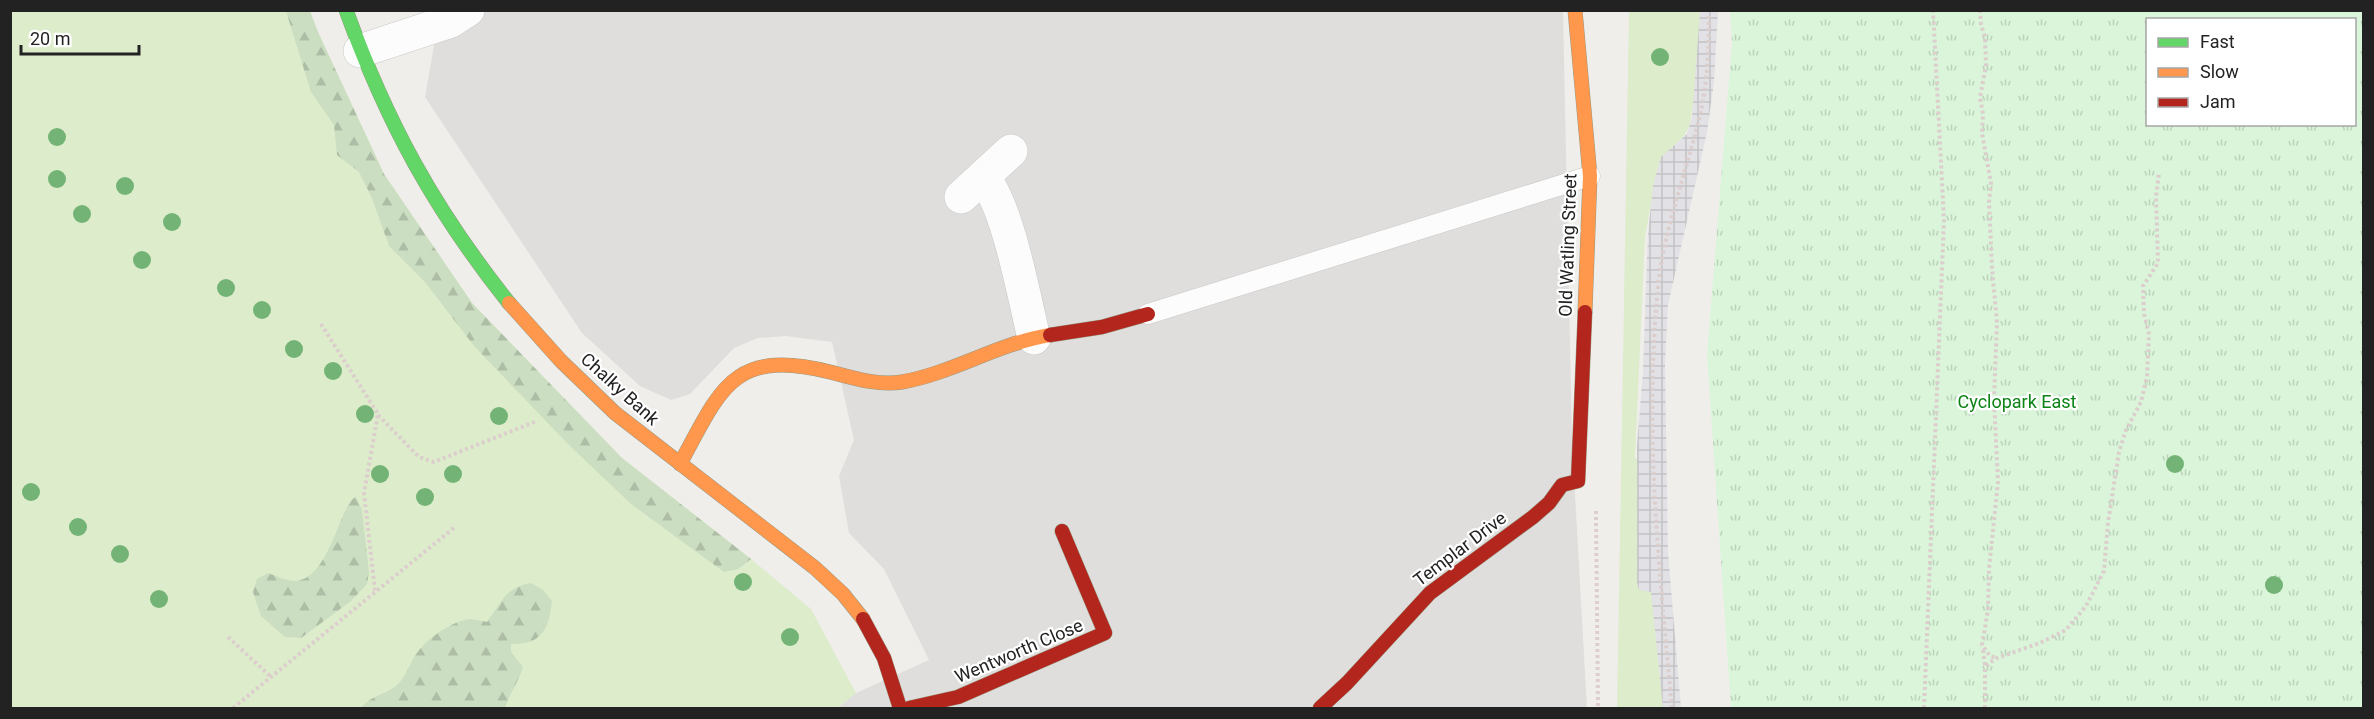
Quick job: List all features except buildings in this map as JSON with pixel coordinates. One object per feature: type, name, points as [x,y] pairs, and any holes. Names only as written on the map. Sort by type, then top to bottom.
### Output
[{"type":"street","name":"Chalky Bank","points":[[346,10],[360,51],[394,126],[422,180],[478,261],[524,319],[615,413],[810,564],[849,601],[877,640],[900,708]]},
{"type":"street","points":[[360,51],[451,21],[468,10]]},
{"type":"street","name":"Old Watling Street","points":[[1575,10],[1590,176],[1578,481]]},
{"type":"street","points":[[1011,151],[972,187],[992,189],[1001,210],[1034,338]]},
{"type":"street","points":[[680,464],[726,388],[736,378],[757,367],[778,363],[864,381],[899,382],[952,367],[1034,338],[1056,332],[1104,327],[1148,314]]},
{"type":"street","name":"Templar Drive","points":[[1320,708],[1355,675],[1427,596],[1463,567],[1536,516],[1551,501],[1562,485],[1578,481]]},
{"type":"street","name":"Wentworth Close","points":[[909,708],[958,697],[1105,633],[1062,531]]},
{"type":"lane","points":[[1148,314],[1590,176]]},
{"type":"path","points":[[1672,708],[1654,510],[1652,461],[1654,341],[1658,285],[1664,252],[1701,108],[1709,10]]},
{"type":"path","points":[[1924,708],[1944,220],[1934,10]]},
{"type":"path","points":[[1980,10],[1985,38],[1986,65],[1980,98],[1983,114],[1982,133],[1991,183],[1989,201],[1997,323],[1994,399],[1998,482],[1989,569],[1988,610],[1982,645],[1985,670],[1985,708]]},
{"type":"path","points":[[1985,670],[1988,664],[1997,658],[2040,643],[2066,630],[2086,606],[2104,572],[2108,523],[2119,452],[2145,388],[2149,334],[2144,314],[2143,286],[2158,263],[2156,197],[2159,173]]},
{"type":"path","points":[[321,324],[378,414],[419,457],[434,462],[537,421]]},
{"type":"path","points":[[375,592],[364,494],[378,414]]},
{"type":"path","points":[[1578,481],[1596,479],[1598,708]]},
{"type":"path","points":[[233,708],[455,527]]},
{"type":"path","points":[[228,637],[271,677]]},
{"type":"path","points":[[1982,645],[1990,656],[1997,658]]},
{"type":"shaded area","points":[[440,11],[1563,11],[1572,441],[1587,708],[837,708],[856,693],[929,660],[884,569],[849,533],[839,476],[854,440],[832,342],[786,336],[758,338],[734,348],[690,394],[671,400],[640,386],[582,333],[425,97]]},
{"type":"shaded area","points":[[1700,11],[1718,11],[1714,82],[1707,132],[1668,305],[1665,365],[1668,553],[1681,708],[1663,708],[1651,592],[1639,590],[1637,582],[1637,445],[1643,371],[1648,233],[1653,186],[1661,157],[1687,134],[1692,117]]},
{"type":"green space","points":[[10,11],[310,11],[384,174],[472,303],[622,458],[811,609],[856,693],[837,708],[11,708]]},
{"type":"green space","points":[[286,11],[310,11],[384,174],[472,303],[622,458],[751,559],[738,569],[724,572],[631,504],[567,443],[474,346],[425,282],[389,246],[372,198],[359,172],[337,155],[334,125],[311,92]]},
{"type":"green space","points":[[1629,11],[1700,11],[1698,68],[1690,125],[1684,136],[1666,153],[1657,170],[1645,237],[1635,457],[1639,463],[1649,591],[1653,594],[1663,708],[1617,708]]},
{"type":"green space","name":"Cyclopark East","points":[[1730,11],[2363,11],[2363,708],[1731,708],[1707,355],[1732,42]]},
{"type":"green space","points":[[356,497],[362,510],[369,572],[367,584],[351,601],[301,638],[285,637],[261,616],[253,592],[257,579],[268,573],[292,581],[307,577],[317,568],[325,555],[350,502]]},
{"type":"green space","points":[[531,583],[543,590],[552,601],[551,611],[542,634],[530,642],[511,644],[511,652],[523,667],[505,708],[361,708],[369,700],[396,686],[423,645],[437,633],[453,624],[469,619],[487,622],[509,592]]},
{"type":"traffic: fast","points":[[346,10],[378,90],[415,164],[435,199],[509,303]]},
{"type":"traffic: slow","points":[[1575,10],[1590,176],[1585,312]]},
{"type":"traffic: slow","points":[[509,303],[561,361],[615,413],[815,568],[843,594],[863,619]]},
{"type":"traffic: slow","points":[[680,464],[720,395],[734,380],[751,371],[771,366],[797,366],[875,382],[902,382],[939,372],[1013,344],[1050,335]]},
{"type":"traffic: jam","points":[[1320,708],[1347,683],[1430,593],[1533,517],[1549,503],[1562,485],[1578,481],[1585,312]]},
{"type":"traffic: jam","points":[[1050,335],[1102,327],[1148,314]]},
{"type":"traffic: jam","points":[[909,708],[958,697],[1105,633],[1062,531]]},
{"type":"traffic: jam","points":[[863,619],[884,658],[900,708]]}]
